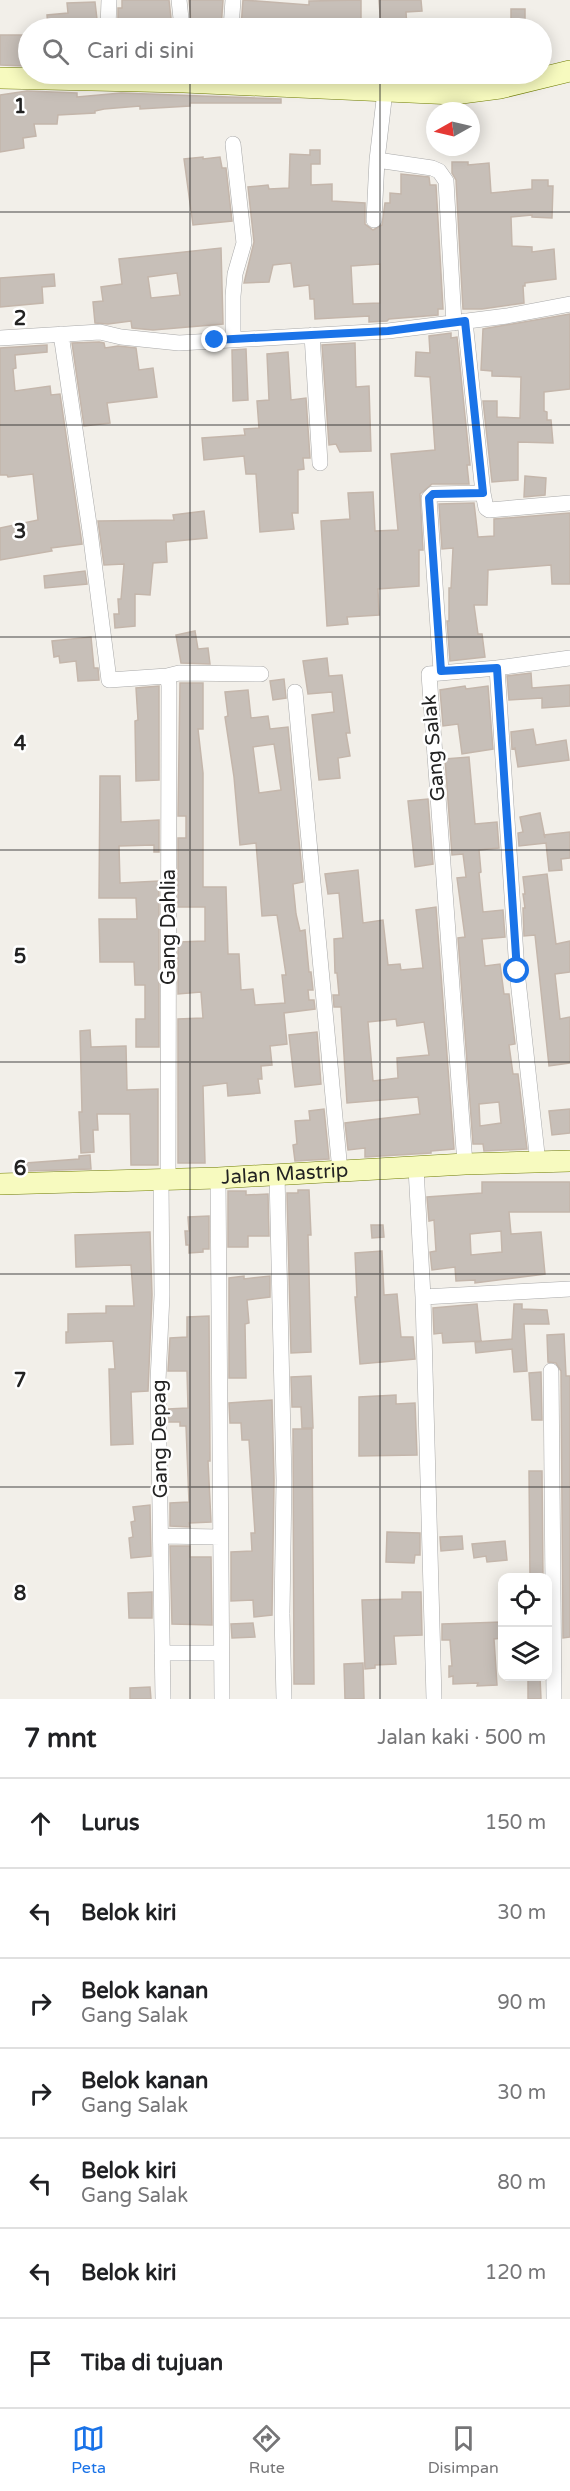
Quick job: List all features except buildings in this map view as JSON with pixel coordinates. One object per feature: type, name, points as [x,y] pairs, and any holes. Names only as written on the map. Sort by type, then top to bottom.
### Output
[{"type":"main road","points":[[552,75],[570,71]]},
{"type":"main road","points":[[0,78],[18,78]]},
{"type":"main road","points":[[258,84],[384,104],[516,84]]},
{"type":"main road","name":"Jalan Mastrip","points":[[0,1184],[218,1178],[465,1164],[570,1161]]},
{"type":"street","points":[[108,18],[109,0]]},
{"type":"street","points":[[179,0],[181,18]]},
{"type":"street","points":[[232,18],[233,0]]},
{"type":"street","points":[[374,220],[378,148],[384,104]]},
{"type":"street","points":[[233,144],[244,243],[233,296],[233,339]]},
{"type":"street","points":[[378,148],[439,171],[446,181],[459,322],[486,508],[489,510],[570,503]]},
{"type":"street","points":[[0,338],[100,332],[121,337],[179,343],[388,331],[507,316],[570,304]]},
{"type":"street","points":[[61,334],[90,531],[107,677],[113,680],[179,673],[261,674]]},
{"type":"street","points":[[312,335],[320,463]]},
{"type":"street","name":"Gang Salak","points":[[465,1164],[428,680],[429,674],[441,671],[429,498],[433,494],[483,493]]},
{"type":"street","points":[[441,671],[497,668],[570,658]]},
{"type":"street","points":[[497,668],[517,971],[538,1163]]},
{"type":"street","name":"Gang Dahlia","points":[[165,1180],[169,685],[167,676]]},
{"type":"street","points":[[295,692],[340,1171]]},
{"type":"street","points":[[416,1168],[423,1297],[434,1699]]},
{"type":"street","points":[[278,1174],[284,1480],[282,1614],[284,1699]]},
{"type":"street","points":[[218,1178],[222,1699]]},
{"type":"street","name":"Gang Depag","points":[[163,1699],[158,1381],[165,1180]]},
{"type":"street","points":[[423,1297],[570,1288]]},
{"type":"street","points":[[551,1371],[554,1699]]},
{"type":"street","points":[[162,1536],[220,1537]]},
{"type":"street","points":[[162,1653],[221,1653]]},
{"type":"route","points":[[215,340],[388,331],[465,321],[483,493],[433,494],[429,498],[441,671],[497,668],[517,971]]}]
